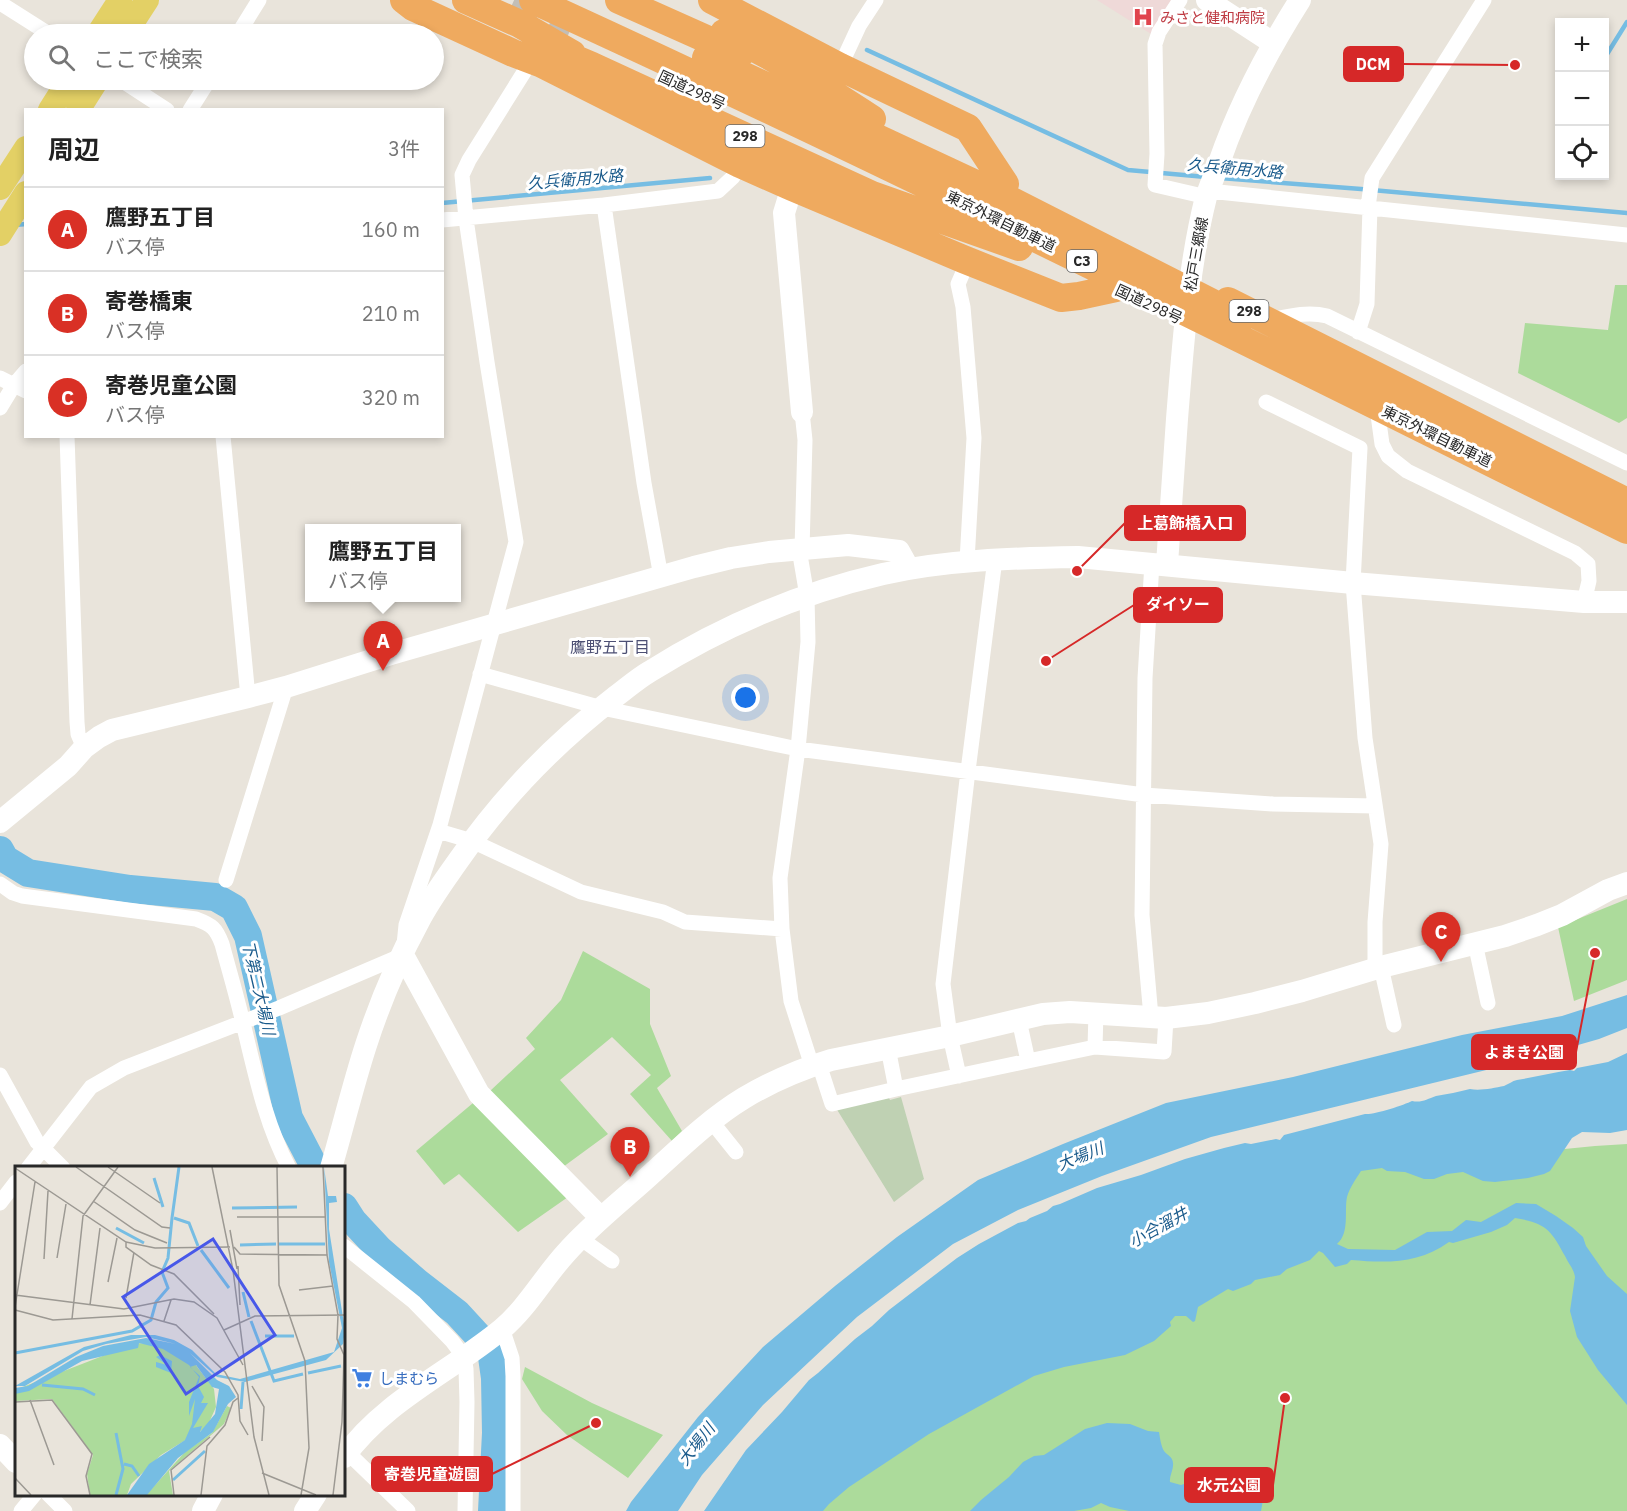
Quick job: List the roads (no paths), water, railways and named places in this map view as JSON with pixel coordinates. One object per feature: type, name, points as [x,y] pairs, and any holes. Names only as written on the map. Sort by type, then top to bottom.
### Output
[{"type":"highway","points":[[404,0],[413,7],[588,86],[740,164],[968,261],[1061,298],[1096,294],[1116,288]]},
{"type":"highway","name":"298","points":[[434,0],[592,66],[872,195],[1060,262]]},
{"type":"highway","points":[[466,0],[526,12],[592,66]]},
{"type":"highway","name":"東京外環自動車道","points":[[578,0],[1010,200],[1282,339],[1627,509]]},
{"type":"highway","name":"298","points":[[619,0],[725,46],[1005,184],[1076,225],[1627,502]]},
{"type":"highway","points":[[650,0],[706,11]]},
{"type":"highway","name":"298","points":[[666,0],[706,11],[840,67],[968,128],[1005,184]]},
{"type":"highway","name":"298","points":[[706,11],[760,50],[873,119]]},
{"type":"highway","name":"東京外環自動車道","points":[[526,12],[695,74],[991,216],[1627,530]]},
{"type":"highway","name":"国道298号","points":[[569,33],[1186,321],[1408,432],[1627,537]]},
{"type":"main road","points":[[104,24],[120,0]]},
{"type":"main road","points":[[131,24],[147,0]]},
{"type":"main road","points":[[51,108],[63,90]]},
{"type":"main road","points":[[79,108],[91,90]]},
{"type":"main road","points":[[0,188],[24,151]]},
{"type":"main road","points":[[0,234],[24,196]]},
{"type":"street","points":[[244,24],[259,0]]},
{"type":"street","points":[[840,67],[859,26],[876,0]]},
{"type":"street","points":[[1180,0],[1155,44],[1155,184],[1208,194],[1369,207],[1627,235]]},
{"type":"street","points":[[1207,0],[1273,43]]},
{"type":"street","name":"松戸三郷線","points":[[1160,564],[1191,282],[1208,194],[1228,136],[1249,89],[1273,43],[1300,0]]},
{"type":"street","points":[[1358,332],[1367,304],[1370,183],[1484,0]]},
{"type":"street","points":[[0,3],[33,24]]},
{"type":"street","points":[[531,61],[462,175],[486,362],[516,542],[438,831],[406,924],[403,955],[479,1094],[601,1218]]},
{"type":"street","points":[[136,90],[164,108]]},
{"type":"street","points":[[191,108],[203,90]]},
{"type":"street","points":[[444,220],[604,205],[718,191],[734,177],[740,164]]},
{"type":"street","points":[[792,187],[784,213],[805,440],[800,549],[807,596],[808,642],[798,749],[780,878],[782,929],[791,1001],[832,1104],[1095,1047],[1164,1052],[1142,915],[1145,678],[1160,564]]},
{"type":"street","points":[[604,205],[644,483],[661,577]]},
{"type":"street","points":[[967,561],[974,438],[963,307],[958,284],[968,261]]},
{"type":"street","points":[[1268,320],[1304,313],[1327,316],[1625,458]]},
{"type":"street","points":[[0,378],[20,388],[0,408]]},
{"type":"street","points":[[1266,402],[1360,448],[1353,583],[1365,738],[1381,844],[1375,922],[1378,967],[1394,1025]]},
{"type":"street","points":[[1378,415],[1383,444],[1388,456],[1407,471],[1575,553],[1588,564],[1589,581],[1584,602]]},
{"type":"street","points":[[67,438],[77,722],[78,734],[84,748]]},
{"type":"street","points":[[223,438],[248,697]]},
{"type":"street","points":[[1360,463],[1383,444]]},
{"type":"street","points":[[2,821],[68,766],[84,748],[112,730],[286,687],[391,654],[694,567],[770,552],[848,545],[899,551],[909,569]]},
{"type":"street","points":[[331,1166],[366,1044],[403,955],[436,893],[472,841],[508,796],[543,760],[602,708],[647,673],[693,646],[742,622],[807,596],[862,579],[909,569],[967,561],[1078,556],[1353,583],[1584,602],[1627,602]]},
{"type":"street","points":[[959,1076],[950,1036],[943,984],[995,559]]},
{"type":"street","points":[[480,674],[602,708],[798,749],[1144,795],[1273,804],[1375,806]]},
{"type":"street","points":[[226,880],[286,687]]},
{"type":"street","points":[[438,831],[472,841],[581,892],[663,912],[685,922],[782,929]]},
{"type":"street","points":[[345,1452],[380,1417],[499,1331],[580,1238],[712,1122],[743,1099],[815,1065],[1043,1014],[1070,1012],[1158,1018],[1208,1013],[1255,1003],[1378,967],[1537,926],[1626,880]]},
{"type":"street","points":[[0,884],[22,896],[196,919],[211,924],[222,944],[245,1020],[257,1083],[282,1155],[288,1166]]},
{"type":"street","points":[[1475,943],[1488,1003]]},
{"type":"street","points":[[29,1166],[91,1087],[138,1061],[279,1008],[403,955]]},
{"type":"street","points":[[1095,1047],[1096,1013]]},
{"type":"street","points":[[1019,1020],[1028,1061]]},
{"type":"street","points":[[888,1048],[896,1089]]},
{"type":"street","points":[[0,1075],[37,1142],[62,1166]]},
{"type":"street","points":[[712,1122],[736,1152]]},
{"type":"street","points":[[0,1203],[15,1183]]},
{"type":"street","points":[[580,1238],[612,1261]]},
{"type":"street","points":[[345,1247],[414,1302],[467,1355]]},
{"type":"street","points":[[499,1331],[512,1358],[513,1511]]},
{"type":"street","points":[[465,1511],[467,1355]]},
{"type":"street","points":[[0,1445],[15,1461]]},
{"type":"street","points":[[345,1454],[408,1511]]},
{"type":"street","points":[[21,1511],[33,1496]]},
{"type":"street","points":[[50,1496],[65,1511]]},
{"type":"street","points":[[203,1511],[211,1496]]},
{"type":"street","points":[[305,1511],[315,1496]]},
{"type":"water","name":"大場川","points":[[1627,995],[1627,1028],[1599,1039],[1515,1063],[1211,1137],[1102,1176],[1018,1210],[953,1244],[857,1317],[763,1405],[702,1475],[678,1511],[626,1511],[698,1417],[763,1347],[897,1237],[978,1180],[1166,1103],[1293,1077],[1462,1035],[1562,1016]]},
{"type":"water","name":"小合溜井","points":[[1627,1053],[1627,1130],[1610,1133],[1582,1132],[1572,1138],[1550,1171],[1528,1178],[1495,1182],[1483,1181],[1463,1172],[1424,1179],[1405,1172],[1387,1171],[1382,1168],[1361,1171],[1347,1197],[1344,1234],[1337,1244],[1348,1249],[1395,1250],[1427,1232],[1452,1231],[1466,1220],[1481,1222],[1516,1203],[1536,1204],[1583,1237],[1586,1246],[1607,1276],[1627,1294],[1627,1405],[1598,1370],[1577,1337],[1570,1311],[1575,1277],[1560,1247],[1541,1225],[1515,1218],[1507,1225],[1491,1232],[1453,1243],[1449,1242],[1426,1255],[1414,1258],[1377,1262],[1351,1260],[1347,1264],[1335,1267],[1319,1251],[1310,1260],[1287,1269],[1280,1275],[1255,1280],[1233,1291],[1228,1289],[1198,1307],[1195,1321],[1193,1322],[1186,1316],[1175,1316],[1170,1322],[1171,1326],[1154,1341],[1125,1355],[1064,1367],[1034,1376],[929,1434],[849,1487],[823,1511],[704,1511],[746,1450],[809,1380],[889,1310],[957,1258],[1018,1223],[1097,1188],[1224,1148],[1245,1143],[1280,1140],[1284,1135],[1382,1111],[1412,1101],[1422,1101],[1470,1089],[1496,1088],[1517,1080],[1574,1071],[1577,1068],[1608,1062]]},
{"type":"water","points":[[1107,1423],[1130,1424],[1148,1431],[1159,1432],[1163,1449],[1173,1461],[1170,1482],[1181,1485],[1222,1471],[1231,1474],[1263,1500],[1261,1511],[1129,1511],[1101,1503],[1091,1508],[1074,1511],[970,1511],[1023,1462],[1034,1456],[1044,1455],[1085,1429]]},
{"type":"waterway","points":[[1609,51],[1627,22]]},
{"type":"waterway","name":"久兵衛用水路","points":[[867,50],[1128,170],[1206,177]]},
{"type":"waterway","name":"久兵衛用水路","points":[[444,203],[710,178]]},
{"type":"waterway","name":"久兵衛用水路","points":[[1220,178],[1627,213]]},
{"type":"waterway","name":"久兵衛用水路","points":[[15,225],[24,224]]},
{"type":"waterway","name":"下第二大場川","points":[[0,850],[5,859],[28,873],[130,889],[215,897],[234,908],[248,936],[289,1118],[314,1166]]},
{"type":"waterway","name":"下第二大場川","points":[[345,1209],[353,1221],[379,1249],[457,1313],[491,1350],[495,1378],[496,1433],[492,1511]]},
{"type":"tunnel","points":[[511,7],[569,33]]},
{"type":"place","name":"みさと健和病院","points":[[1143,17]]},
{"type":"place","name":"DCM","points":[[1515,65]]},
{"type":"place","name":"上葛飾橋入口","points":[[1077,571]]},
{"type":"place","name":"ダイソー","points":[[1046,661]]},
{"type":"place","name":"鷹野五丁目","points":[[383,671]]},
{"type":"place","name":"よまき公園","points":[[1595,953]]},
{"type":"place","name":"寄巻児童公園","points":[[1441,962]]},
{"type":"place","name":"寄巻橋東","points":[[630,1177]]},
{"type":"place","name":"しまむら","points":[[362,1378]]},
{"type":"place","name":"水元公園","points":[[1285,1398]]},
{"type":"place","name":"寄巻児童遊園","points":[[596,1423]]},
{"type":"district","name":"鷹野五丁目","points":[[610,647]]}]
